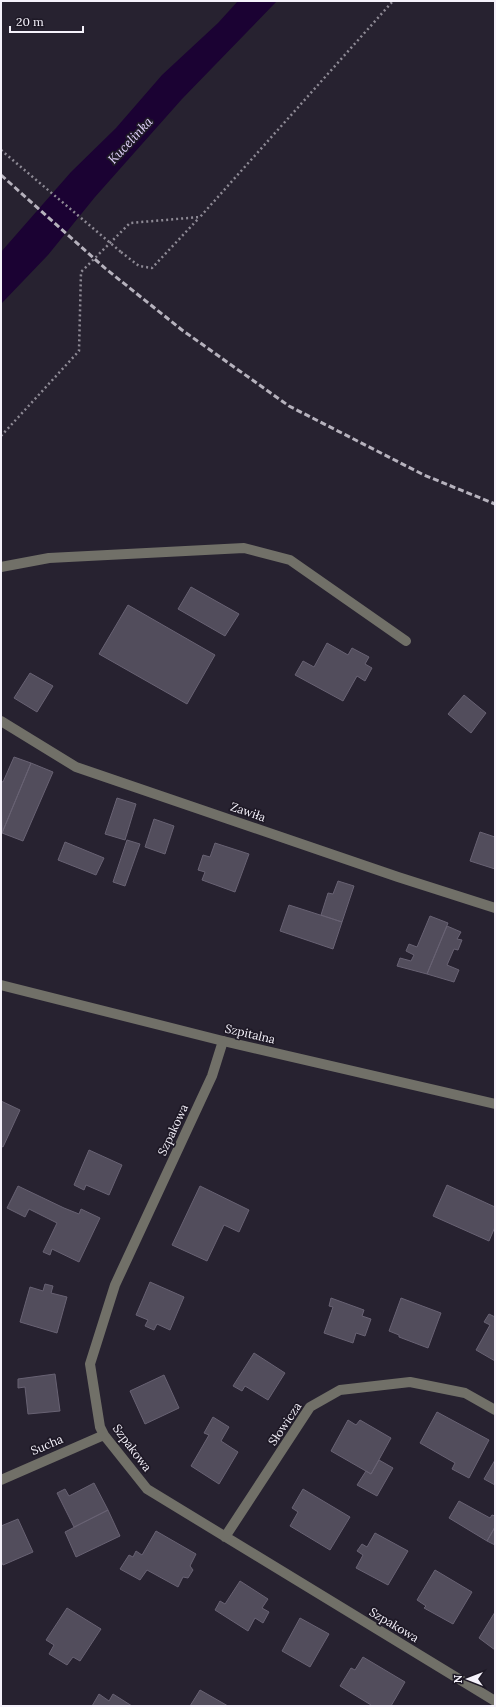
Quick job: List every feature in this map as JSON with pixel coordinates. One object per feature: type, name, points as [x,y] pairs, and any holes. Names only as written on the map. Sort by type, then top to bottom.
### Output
[{"type":"street","points":[[1,568],[49,558],[244,548],[290,560],[406,641]]},
{"type":"street","name":"Zawiła","points":[[1,721],[76,767],[390,875],[495,908]]},
{"type":"street","name":"Szpitalna","points":[[1,985],[223,1041],[495,1104]]},
{"type":"street","name":"Szpakowa","points":[[223,1041],[212,1076],[115,1285],[90,1364],[100,1427],[104,1435],[146,1489],[495,1701]]},
{"type":"street","name":"Słowicza","points":[[225,1537],[310,1408],[340,1390],[410,1382],[465,1393],[495,1410]]},
{"type":"street","name":"Sucha","points":[[1,1480],[104,1435]]},
{"type":"path","points":[[1,150],[121,252],[139,266],[152,268],[200,217],[393,1]]},
{"type":"path","points":[[1,436],[79,351],[81,272],[130,223],[200,217]]},
{"type":"water","name":"Kucelinka","points":[[238,1],[277,1],[182,99],[95,197],[48,255],[1,304],[1,252],[71,172],[116,128],[162,75],[218,23]]},
{"type":"building","points":[[191,587],[239,614],[225,636],[178,609]]},
{"type":"building","points":[[128,605],[215,655],[187,704],[99,654]]},
{"type":"building","points":[[327,643],[348,655],[352,648],[369,657],[365,664],[372,668],[365,681],[357,676],[343,701],[295,675],[303,661],[314,667]]},
{"type":"building","points":[[30,673],[53,686],[37,712],[14,698]]},
{"type":"building","points":[[464,695],[486,713],[471,733],[448,714]]},
{"type":"building","points":[[14,757],[31,763],[2,833],[1,781],[3,782]]},
{"type":"building","points":[[31,763],[53,772],[23,841],[2,833]]},
{"type":"building","points":[[117,798],[136,804],[125,840],[105,834]]},
{"type":"building","points":[[154,819],[174,826],[165,854],[145,847]]},
{"type":"building","points":[[480,832],[495,837],[495,869],[470,861]]},
{"type":"building","points":[[127,840],[140,844],[125,886],[113,882]]},
{"type":"building","points":[[65,842],[104,858],[96,875],[58,860]]},
{"type":"building","points":[[215,843],[249,854],[235,892],[202,880],[205,872],[198,870],[203,855],[210,857]]},
{"type":"building","points":[[338,881],[354,886],[342,922],[321,915],[328,893],[333,894]]},
{"type":"building","points":[[289,905],[342,922],[333,949],[280,931]]},
{"type":"building","points":[[430,916],[448,923],[427,974],[397,966],[400,958],[411,961],[414,955],[406,951],[409,944],[417,947]]},
{"type":"building","points":[[447,926],[461,932],[457,939],[462,940],[458,950],[454,949],[447,965],[459,970],[454,982],[427,974]]},
{"type":"building","points":[[1,1101],[20,1110],[3,1147],[1,1146]]},
{"type":"building","points":[[89,1150],[122,1165],[109,1195],[86,1185],[84,1190],[74,1185]]},
{"type":"building","points":[[447,1185],[495,1207],[495,1227],[489,1241],[433,1216]]},
{"type":"building","points":[[18,1186],[79,1214],[81,1209],[100,1218],[79,1262],[52,1249],[50,1255],[43,1252],[57,1223],[29,1209],[25,1217],[7,1208]]},
{"type":"building","points":[[200,1186],[249,1210],[239,1232],[224,1225],[207,1261],[172,1245]]},
{"type":"building","points":[[150,1282],[184,1297],[170,1330],[157,1324],[154,1330],[145,1326],[148,1320],[136,1315]]},
{"type":"building","points":[[45,1284],[53,1286],[51,1293],[67,1297],[57,1333],[20,1322],[30,1287],[43,1291]]},
{"type":"building","points":[[331,1298],[364,1310],[362,1316],[371,1319],[365,1336],[356,1333],[353,1343],[324,1333],[333,1307],[329,1306]]},
{"type":"building","points":[[401,1298],[441,1313],[428,1348],[399,1337],[399,1335],[389,1331]]},
{"type":"building","points":[[489,1314],[495,1317],[495,1361],[476,1350],[490,1325],[484,1322]]},
{"type":"building","points":[[254,1353],[285,1373],[268,1400],[245,1386],[242,1391],[233,1386]]},
{"type":"building","points":[[55,1374],[60,1411],[28,1414],[25,1387],[18,1388],[18,1379]]},
{"type":"building","points":[[164,1375],[179,1408],[145,1424],[130,1391]]},
{"type":"building","points":[[437,1412],[489,1440],[469,1478],[452,1469],[455,1463],[420,1443]]},
{"type":"building","points":[[213,1417],[229,1427],[221,1441],[238,1452],[219,1484],[191,1466],[209,1435],[204,1433]]},
{"type":"building","points":[[348,1420],[356,1425],[360,1420],[391,1438],[371,1474],[331,1451]]},
{"type":"building","points":[[379,1460],[393,1468],[377,1496],[357,1485],[366,1471],[371,1474]]},
{"type":"building","points":[[495,1460],[495,1485],[484,1479]]},
{"type":"building","points":[[94,1483],[108,1510],[74,1527],[57,1493],[65,1489],[69,1496]]},
{"type":"building","points":[[303,1489],[350,1517],[330,1550],[290,1526],[298,1512],[292,1508]]},
{"type":"building","points":[[459,1501],[490,1518],[492,1515],[495,1516],[495,1527],[487,1541],[449,1518]]},
{"type":"building","points":[[108,1510],[120,1536],[76,1557],[65,1532]]},
{"type":"building","points":[[18,1519],[33,1552],[3,1565],[1,1561],[1,1526]]},
{"type":"building","points":[[495,1527],[495,1545],[487,1541]]},
{"type":"building","points":[[156,1531],[196,1554],[190,1566],[193,1570],[188,1578],[183,1577],[178,1587],[147,1570],[140,1580],[120,1569],[129,1555],[133,1557],[136,1551],[142,1555]]},
{"type":"building","points":[[375,1533],[408,1551],[388,1585],[356,1568],[363,1555],[357,1551],[362,1544],[367,1547]]},
{"type":"building","points":[[435,1570],[472,1592],[453,1624],[424,1608],[426,1606],[417,1600]]},
{"type":"building","points":[[240,1581],[268,1599],[262,1608],[269,1612],[263,1623],[255,1618],[248,1631],[215,1610],[220,1601],[225,1604]]},
{"type":"building","points":[[67,1608],[101,1629],[80,1661],[73,1657],[67,1665],[49,1654],[54,1645],[46,1640]]},
{"type":"building","points":[[495,1612],[495,1650],[479,1638]]},
{"type":"building","points":[[300,1618],[329,1634],[310,1667],[282,1651]]},
{"type":"building","points":[[363,1657],[405,1682],[391,1706],[370,1706],[371,1705],[340,1686],[351,1668],[355,1670]]},
{"type":"building","points":[[200,1690],[228,1706],[190,1706]]},
{"type":"building","points":[[99,1694],[109,1701],[113,1694],[132,1706],[92,1706]]},
{"type":"railway","points":[[1,175],[106,269],[182,330],[289,406],[424,475],[495,504]]}]
